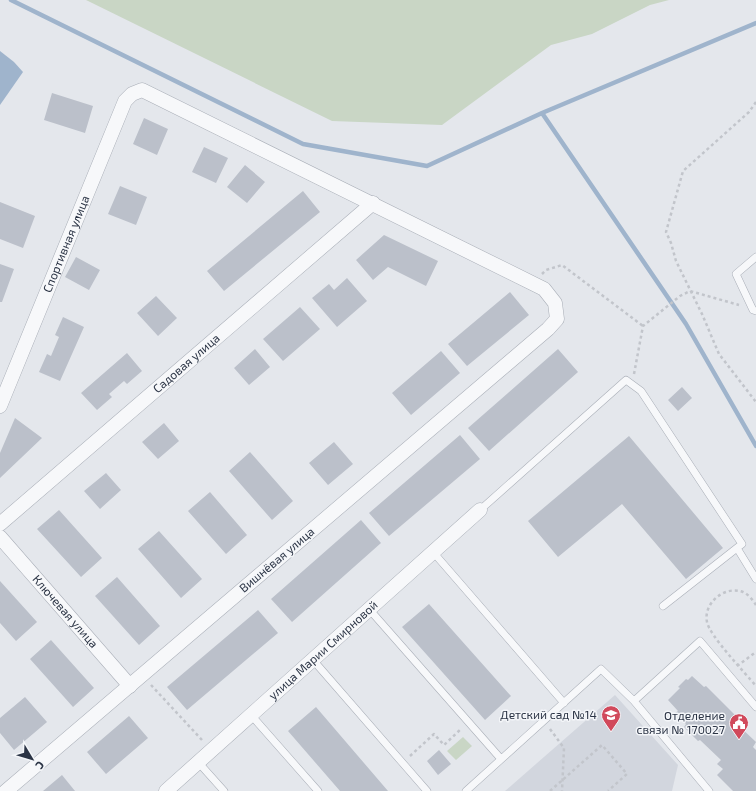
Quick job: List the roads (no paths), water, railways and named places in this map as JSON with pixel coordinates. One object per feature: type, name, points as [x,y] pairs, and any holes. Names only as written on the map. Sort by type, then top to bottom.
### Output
[{"type":"street","name":"Спортивная улица","points":[[0,406],[125,101],[132,94],[142,90],[373,203]]},
{"type":"street","name":"Вишнёвая улица","points":[[6,791],[548,329],[557,318],[555,302],[544,288],[373,203]]},
{"type":"street","name":"Садовая улица","points":[[0,524],[373,203]]},
{"type":"street","name":"улица Марии Смирновой","points":[[166,791],[480,510]]},
{"type":"street","name":"Ключевая улица","points":[[0,537],[130,686]]},
{"type":"lane","points":[[754,310],[736,274],[756,256]]},
{"type":"lane","points":[[480,510],[626,380],[641,391],[742,544],[663,606]]},
{"type":"lane","points":[[737,548],[756,579]]},
{"type":"lane","points":[[433,552],[564,703]]},
{"type":"lane","points":[[370,609],[501,759]]},
{"type":"lane","points":[[634,701],[700,640],[756,707]]},
{"type":"lane","points":[[313,660],[426,791]]},
{"type":"lane","points":[[466,791],[601,669],[634,701],[709,791]]},
{"type":"lane","points":[[251,715],[318,791]]},
{"type":"lane","points":[[198,762],[224,791]]},
{"type":"water","points":[[0,51],[14,62],[23,72],[0,105]]},
{"type":"waterway","points":[[11,0],[303,144],[427,166],[542,113],[756,23]]},
{"type":"waterway","points":[[542,113],[686,324],[756,446]]},
{"type":"place","name":"Детский сад №14","points":[[611,732]]},
{"type":"place","name":"Отделение связи № 170027","points":[[739,740]]}]
